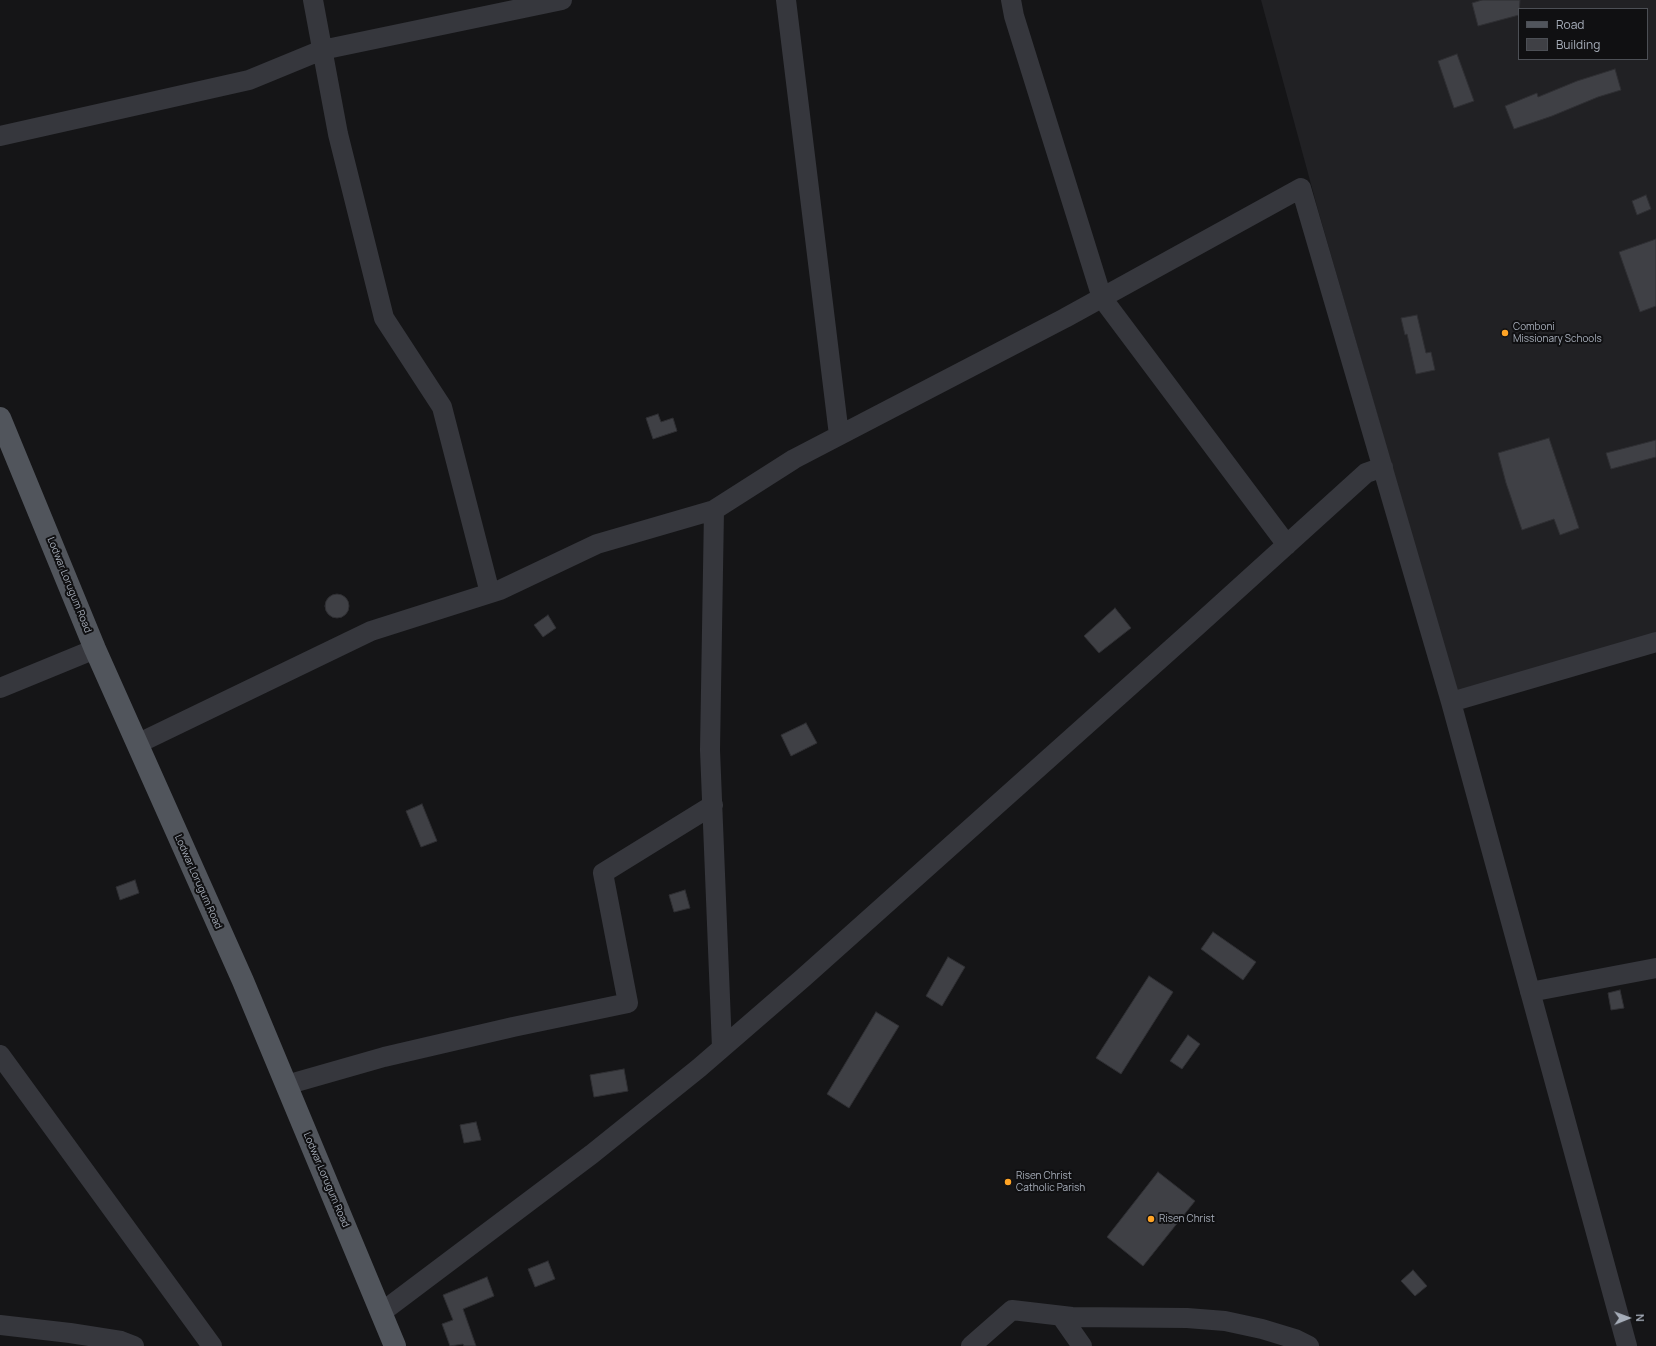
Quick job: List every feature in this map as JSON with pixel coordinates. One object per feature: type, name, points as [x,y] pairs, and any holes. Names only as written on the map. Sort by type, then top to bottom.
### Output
[{"type":"main road","name":"Lodwar Lorugum Road","points":[[0,418],[95,649],[243,981],[395,1346]]},
{"type":"street","points":[[313,0],[338,134],[384,318],[442,407],[490,593]]},
{"type":"street","points":[[0,136],[249,80],[322,50],[562,0]]},
{"type":"street","points":[[786,0],[839,436]]},
{"type":"street","points":[[1011,0],[1014,16],[1102,298],[1287,545]]},
{"type":"street","points":[[137,744],[370,631],[490,593],[597,544],[714,510],[794,459],[1102,298],[1301,188],[1451,702],[1627,1346]]},
{"type":"street","points":[[382,1312],[592,1154],[722,1048],[803,978],[1366,473],[1383,467]]},
{"type":"street","points":[[714,510],[710,750],[722,1048]]},
{"type":"street","points":[[1451,702],[1656,642]]},
{"type":"street","points":[[0,688],[95,649]]},
{"type":"street","points":[[286,1085],[384,1057],[513,1027],[628,1003],[603,873],[713,805]]},
{"type":"street","points":[[1530,992],[1656,968]]},
{"type":"street","points":[[0,1055],[212,1346]]},
{"type":"street","points":[[971,1346],[1012,1310],[1061,1316],[1187,1318],[1225,1322],[1269,1331],[1295,1339],[1309,1346]]},
{"type":"street","points":[[1061,1316],[1082,1346]]},
{"type":"street","points":[[0,1325],[70,1333],[121,1341],[134,1346]]},
{"type":"shaded area","name":"Comboni Missionary Schools","points":[[1261,0],[1656,0],[1656,638],[1458,696],[1318,210]]},
{"type":"building","points":[[1482,0],[1520,0],[1518,15],[1478,26],[1472,3]]},
{"type":"building","points":[[1457,54],[1474,101],[1454,108],[1438,61]]},
{"type":"building","points":[[1615,69],[1621,90],[1598,97],[1552,116],[1514,129],[1505,106],[1537,93],[1538,97],[1577,81]]},
{"type":"building","points":[[1646,195],[1651,209],[1637,215],[1632,201]]},
{"type":"building","points":[[1656,239],[1656,306],[1640,312],[1619,252]]},
{"type":"building","points":[[1417,315],[1426,353],[1431,352],[1435,370],[1416,374],[1407,334],[1405,335],[1401,318]]},
{"type":"building","points":[[658,414],[661,422],[673,418],[677,431],[653,439],[646,418]]},
{"type":"building","points":[[1549,438],[1579,528],[1560,535],[1554,519],[1522,530],[1506,483],[1498,453]]},
{"type":"building","points":[[1656,440],[1656,457],[1611,469],[1606,453]]},
{"type":"building","points":[[337,594],[346,597],[349,606],[346,615],[337,618],[328,615],[325,606],[328,597]]},
{"type":"building","points":[[1115,608],[1131,628],[1099,653],[1084,636]]},
{"type":"building","points":[[548,615],[556,628],[543,637],[534,625]]},
{"type":"building","points":[[806,723],[817,743],[791,756],[781,735]]},
{"type":"building","points":[[422,804],[437,841],[421,847],[406,811]]},
{"type":"building","points":[[135,880],[139,893],[120,900],[116,887]]},
{"type":"building","points":[[685,890],[690,908],[674,912],[669,895]]},
{"type":"building","points":[[1213,932],[1256,962],[1243,980],[1201,949]]},
{"type":"building","points":[[948,957],[965,967],[942,1006],[926,996]]},
{"type":"building","points":[[1149,976],[1173,992],[1121,1074],[1096,1058]]},
{"type":"building","points":[[1620,990],[1624,1008],[1611,1010],[1608,993]]},
{"type":"building","points":[[876,1012],[899,1026],[849,1108],[827,1094]]},
{"type":"building","points":[[1188,1035],[1200,1044],[1182,1069],[1170,1061]]},
{"type":"building","points":[[624,1069],[628,1091],[594,1097],[590,1075]]},
{"type":"building","points":[[476,1122],[481,1140],[464,1143],[460,1125]]},
{"type":"building","name":"Risen Christ","points":[[1158,1172],[1195,1201],[1143,1266],[1107,1237]]},
{"type":"building","points":[[548,1261],[555,1279],[535,1287],[528,1269]]},
{"type":"building","points":[[1413,1270],[1427,1286],[1415,1296],[1401,1281]]},
{"type":"building","points":[[487,1277],[494,1296],[463,1309],[476,1346],[464,1346],[463,1344],[450,1346],[442,1324],[453,1320],[443,1295]]},
{"type":"place","name":"Comboni Missionary Schools","points":[[1505,333]]},
{"type":"place","name":"Risen Christ Catholic Parish","points":[[1008,1182]]},
{"type":"place","name":"Risen Christ","points":[[1151,1219]]}]
